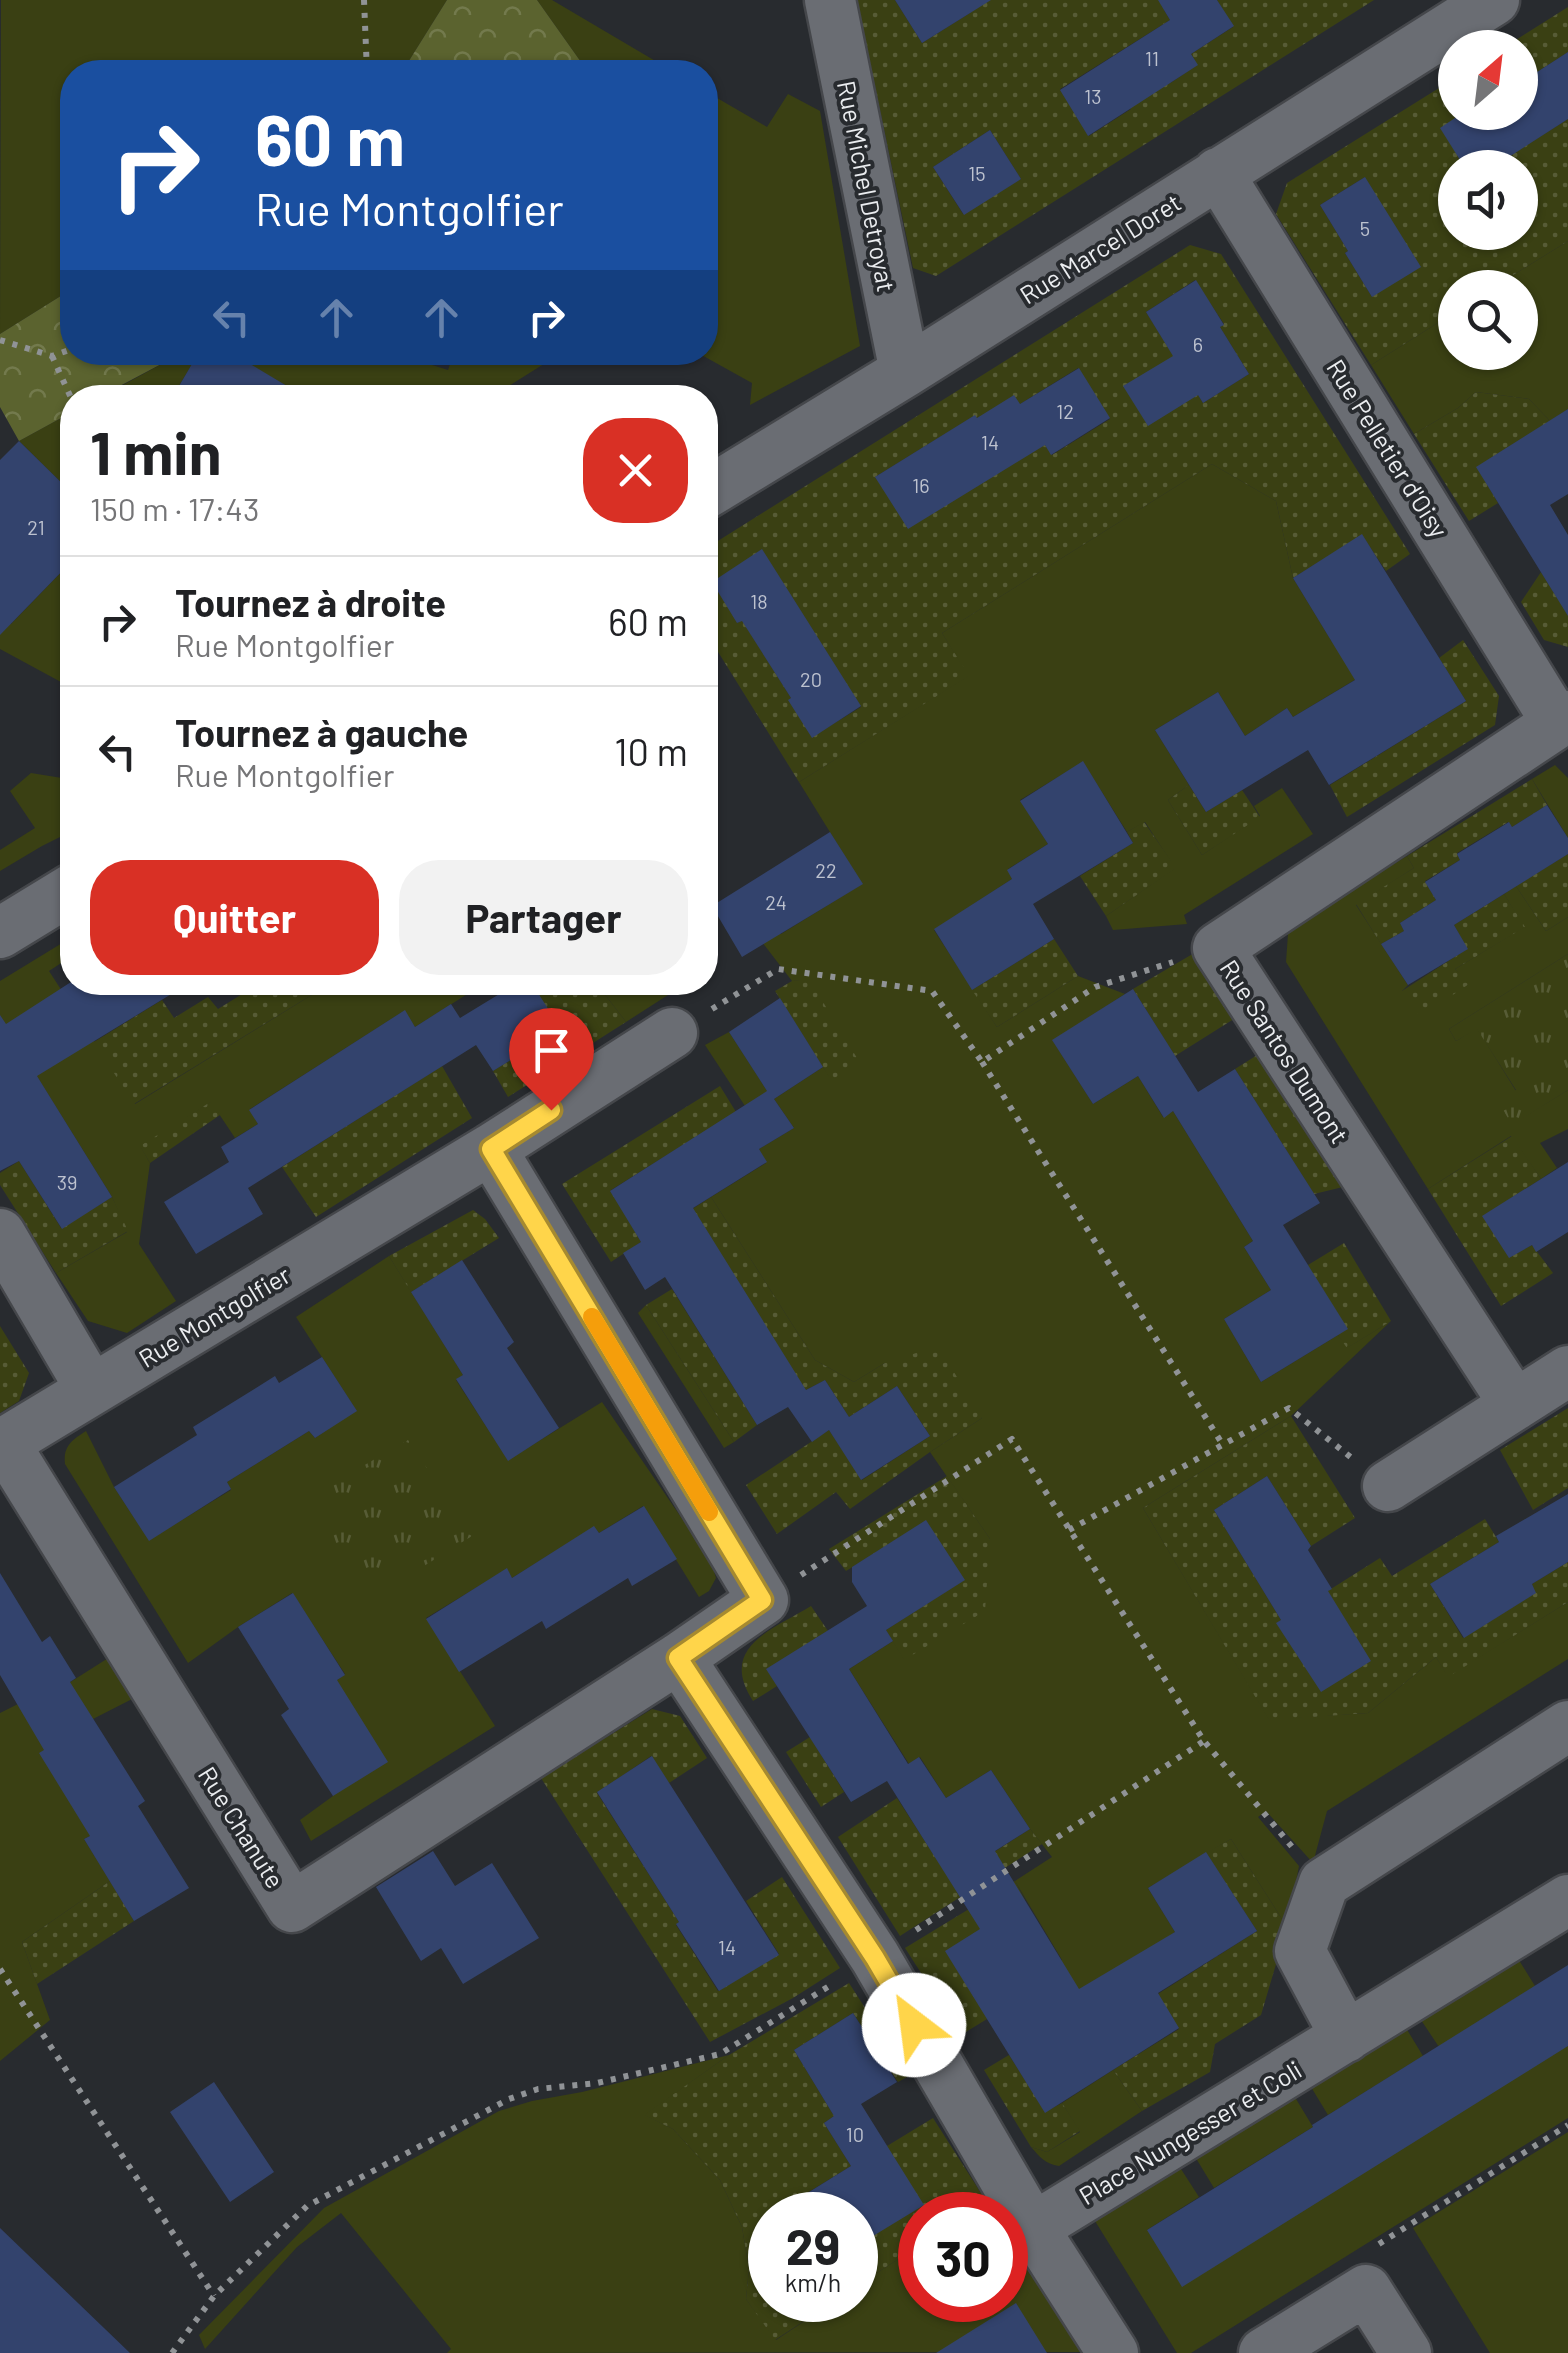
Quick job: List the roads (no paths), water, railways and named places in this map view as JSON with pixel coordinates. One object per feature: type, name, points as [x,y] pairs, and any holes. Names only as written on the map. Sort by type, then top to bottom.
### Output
[{"type":"street","name":"Rue Michel Detroyat","points":[[830,0],[905,372]]},
{"type":"street","name":"Rue Marcel Doret","points":[[718,486],[1494,0]]},
{"type":"street","name":"Rue Pelletier d'Oisy","points":[[1218,173],[1563,720]]},
{"type":"street","name":"Rue Santos Dumont","points":[[1515,1405],[1218,948],[1563,720]]},
{"type":"street","points":[[0,933],[60,896]]},
{"type":"street","name":"Rue Montgolfier","points":[[91,1390],[491,1149],[672,1033]]},
{"type":"street","points":[[491,1149],[762,1600],[678,1658],[875,1958],[1033,2228],[1113,2353]]},
{"type":"street","points":[[0,1234],[91,1390]]},
{"type":"street","points":[[1388,1486],[1568,1371]]},
{"type":"street","name":"Rue Chanute","points":[[91,1390],[4,1443],[292,1906],[678,1658]]},
{"type":"street","points":[[1346,2037],[1300,1951],[1324,1883],[1568,1726]]},
{"type":"street","name":"Place Nungesser et Coli","points":[[1033,2228],[1568,1900]]},
{"type":"street","points":[[1264,2353],[1366,2290],[1406,2353]]}]
